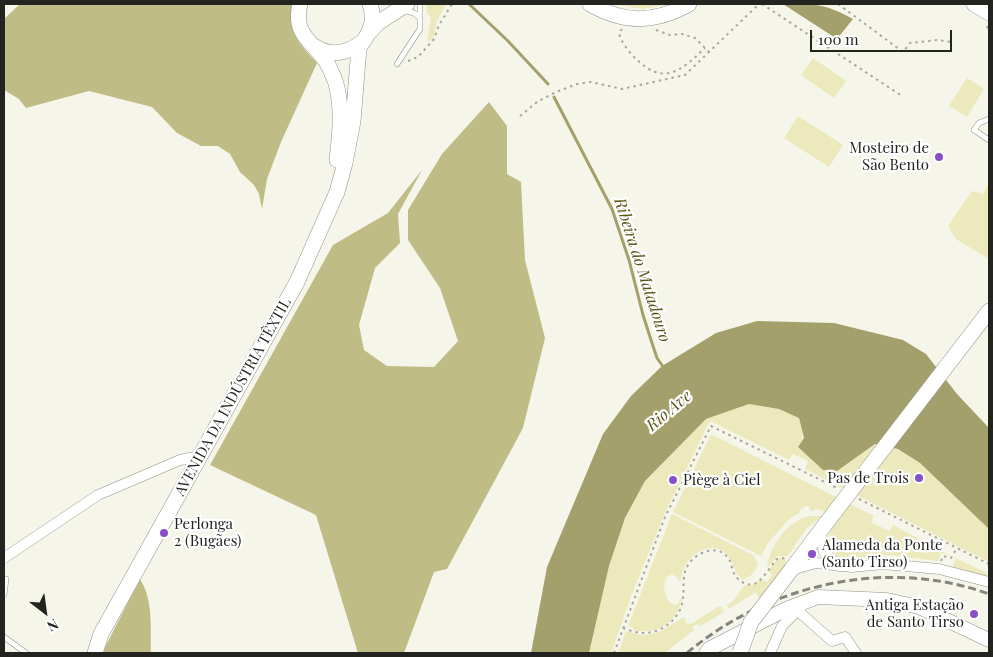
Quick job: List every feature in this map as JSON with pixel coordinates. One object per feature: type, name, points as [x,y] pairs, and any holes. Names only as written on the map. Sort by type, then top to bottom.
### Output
[{"type":"main road","points":[[300,4],[298,15],[302,34],[325,60],[330,69],[337,92],[340,118],[336,168],[314,246]]},
{"type":"main road","points":[[314,246],[336,192],[345,163],[353,121],[358,55],[372,23],[370,4]]},
{"type":"main road","points":[[308,42],[318,49],[335,53],[352,49],[378,23],[407,4]]},
{"type":"main road","points":[[590,4],[612,14],[631,18],[653,18],[671,14],[689,4]]},
{"type":"main road","points":[[974,4],[989,13]]},
{"type":"main road","name":"AVENIDA DA INDÚSTRIA TÊXTIL","points":[[95,653],[101,634],[298,282],[314,246]]},
{"type":"main road","points":[[740,653],[751,622],[789,564],[824,526],[989,311]]},
{"type":"street","points":[[4,558],[98,495],[180,460],[200,456]]},
{"type":"street","points":[[824,526],[824,552],[839,566]]},
{"type":"street","points":[[789,564],[816,563],[852,567],[884,564],[939,569],[989,582]]},
{"type":"street","points":[[770,653],[780,620],[810,600],[818,597],[887,600],[919,607],[989,640]]},
{"type":"street","points":[[706,653],[709,649],[780,620],[810,600]]},
{"type":"street","points":[[797,610],[832,641],[845,637],[856,653]]},
{"type":"lane","points":[[397,64],[420,29],[420,4]]},
{"type":"lane","points":[[391,14],[406,10],[420,18]]},
{"type":"lane","points":[[989,119],[979,123],[974,130],[989,140]]},
{"type":"lane","points":[[4,595],[6,579]]},
{"type":"lane","points":[[4,637],[26,653]]},
{"type":"path","points":[[397,64],[418,57],[434,39],[439,25],[452,4]]},
{"type":"path","points":[[520,116],[537,102],[576,84],[591,82],[622,89],[685,74],[760,4],[902,96]]},
{"type":"path","points":[[838,4],[845,7],[903,52],[910,43],[936,40],[952,42]]},
{"type":"path","points":[[989,24],[986,29],[989,31]]},
{"type":"path","points":[[650,27],[670,35],[682,34],[695,38],[709,52]]},
{"type":"path","points":[[629,28],[621,29],[619,33],[620,39],[646,69],[656,74],[666,73],[685,66],[705,48]]},
{"type":"path","points":[[614,653],[665,517],[711,426],[843,491]]},
{"type":"path","points":[[852,496],[989,564]]},
{"type":"path","points":[[951,558],[957,548]]},
{"type":"path","points":[[623,628],[641,633],[660,630],[674,619],[682,604],[684,573],[689,562],[706,550],[724,553],[735,575],[746,584],[752,585],[758,582],[780,557],[789,564]]},
{"type":"shaded area","points":[[20,4],[292,4],[291,23],[293,30],[300,43],[317,63],[281,142],[267,179],[262,209],[259,194],[254,185],[240,172],[230,154],[218,146],[201,146],[177,133],[152,107],[89,91],[26,108],[19,99],[4,90],[4,19]]},
{"type":"shaded area","points":[[427,4],[446,4],[437,21],[434,36],[430,41],[427,41],[431,18],[426,11]]},
{"type":"shaded area","points":[[613,4],[668,4],[643,9]]},
{"type":"shaded area","points":[[813,58],[846,81],[834,98],[801,75]]},
{"type":"shaded area","points":[[967,78],[984,89],[967,117],[949,106]]},
{"type":"shaded area","points":[[489,102],[507,126],[507,174],[521,182],[525,260],[545,338],[523,428],[447,569],[434,572],[404,653],[358,653],[316,515],[210,465],[333,245],[388,213],[422,170],[398,214],[400,243],[375,268],[359,325],[364,350],[387,366],[434,367],[458,341],[440,288],[408,240],[408,210],[442,154]]},
{"type":"shaded area","points":[[798,116],[843,145],[829,167],[784,138]]},
{"type":"shaded area","points":[[989,183],[989,259],[956,239],[948,226],[972,191],[983,194]]},
{"type":"shaded area","points":[[749,404],[779,409],[799,418],[803,436],[798,447],[837,471],[875,444],[898,449],[920,463],[989,529],[989,562],[805,469],[808,461],[793,454],[789,460],[710,421],[665,513],[633,591],[611,653],[589,653],[609,566],[625,519],[645,481],[706,419]]},
{"type":"shaded area","points":[[711,434],[874,516],[871,522],[889,531],[893,525],[950,556],[941,553],[938,561],[889,555],[842,558],[833,552],[829,538],[831,530],[842,515],[828,510],[824,512],[818,509],[811,511],[806,506],[789,519],[768,543],[761,556],[673,512]]},
{"type":"shaded area","points":[[672,514],[753,555],[758,563],[756,569],[743,580],[737,574],[729,557],[721,550],[709,548],[702,550],[696,553],[687,563],[680,583],[678,578],[672,574],[665,580],[665,594],[673,605],[678,604],[683,594],[676,614],[672,619],[663,627],[651,631],[633,630],[633,628],[628,626]]},
{"type":"shaded area","points":[[811,516],[823,516],[806,529],[788,556],[778,556],[767,568],[771,551],[781,535],[795,522]]},
{"type":"shaded area","points":[[779,558],[785,559],[785,566],[760,599],[756,592],[729,609],[727,605],[733,601],[745,585],[752,585],[762,579],[767,582],[772,575],[768,571]]},
{"type":"shaded area","points":[[956,558],[988,574],[986,577],[952,568]]},
{"type":"shaded area","points":[[140,579],[149,606],[151,653],[102,653]]},
{"type":"shaded area","points":[[719,606],[723,607],[724,612],[699,627],[698,624],[692,627],[694,630],[665,653],[618,653],[626,631],[641,635],[651,634],[661,631],[684,617],[686,623],[691,624]]},
{"type":"water","points":[[783,4],[827,7],[853,19],[837,39]]},
{"type":"water","name":"Rio Ave","points":[[757,321],[834,323],[903,340],[926,354],[957,394],[989,428],[989,529],[920,463],[898,449],[875,444],[837,471],[823,470],[798,447],[804,438],[799,418],[779,409],[749,404],[706,419],[645,481],[625,518],[609,566],[589,653],[531,653],[547,567],[603,434],[631,396],[662,366],[716,333]]},
{"type":"waterway","name":"Ribeira do Matadouro","points":[[469,4],[508,41],[548,84]]},
{"type":"waterway","name":"Ribeira do Matadouro","points":[[554,97],[612,209],[629,260],[651,340],[657,358],[664,368]]},
{"type":"railway","points":[[687,653],[719,629],[754,609],[792,594],[830,584],[870,578],[910,578],[950,583],[989,594]]},
{"type":"place","name":"Mosteiro de São Bento","points":[[939,157]]},
{"type":"place","name":"Pas de Trois","points":[[919,478]]},
{"type":"place","name":"Piège à Ciel","points":[[673,480]]},
{"type":"place","name":"Perlonga 2 (Bugães)","points":[[164,533]]},
{"type":"place","name":"Alameda da Ponte (Santo Tirso)","points":[[812,554]]},
{"type":"place","name":"Antiga Estação de Santo Tirso","points":[[974,614]]}]
